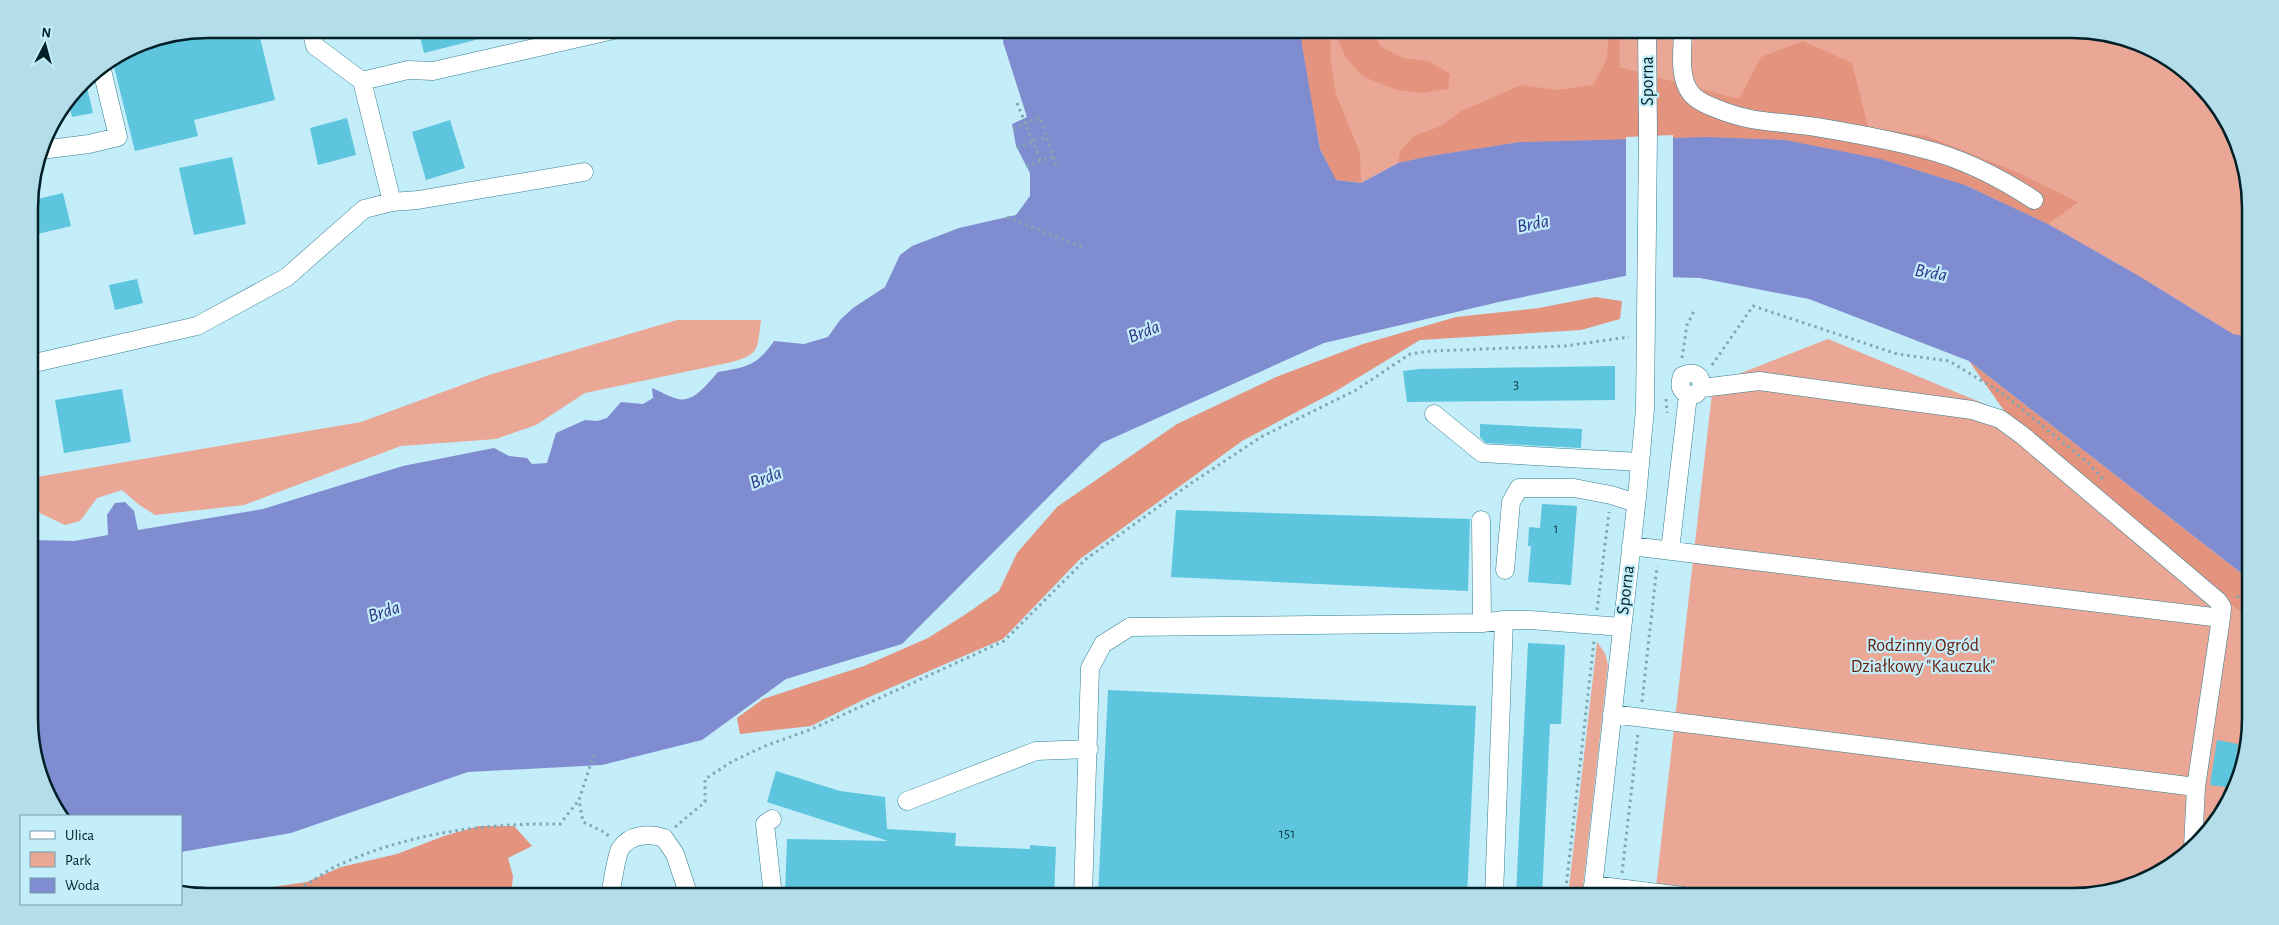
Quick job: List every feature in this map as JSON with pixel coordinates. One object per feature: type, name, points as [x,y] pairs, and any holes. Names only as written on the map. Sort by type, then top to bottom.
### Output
[{"type":"street","points":[[313,38],[315,46],[362,81],[392,202]]},
{"type":"street","points":[[362,81],[408,70],[433,71],[578,38]]},
{"type":"street","name":"Sporna","points":[[1593,887],[1645,409],[1648,38]]},
{"type":"street","points":[[1683,38],[1686,86],[1690,94],[1709,106],[1736,117],[1760,122],[1812,127],[1878,138],[1925,149],[1962,161],[1995,176],[2034,200]]},
{"type":"street","points":[[48,149],[89,144],[118,137],[103,74]]},
{"type":"street","points":[[38,362],[197,326],[287,277],[364,209],[392,202],[418,200],[584,172]]},
{"type":"street","points":[[1664,551],[1695,392],[1702,380],[1697,374],[1689,373],[1682,376]]},
{"type":"street","points":[[1695,392],[1759,381],[1972,410],[1991,415],[2022,435],[2218,601],[2222,608],[2221,618],[2196,787],[2194,836]]},
{"type":"street","points":[[1434,414],[1482,453],[1640,462]]},
{"type":"street","points":[[1505,570],[1511,502],[1519,488],[1574,488],[1611,495],[1636,504]]},
{"type":"street","points":[[1481,520],[1482,623]]},
{"type":"street","points":[[1631,546],[2221,618]]},
{"type":"street","points":[[1494,887],[1504,620]]},
{"type":"street","points":[[1083,888],[1090,668],[1104,644],[1130,627],[1482,623],[1504,620],[1622,627]]},
{"type":"street","points":[[1612,714],[2196,787]]},
{"type":"street","points":[[908,801],[1036,751],[1088,749]]},
{"type":"street","points":[[772,819],[765,824],[772,888]]},
{"type":"street","points":[[612,888],[620,849],[631,839],[644,834],[664,838],[675,854],[686,888]]},
{"type":"path","points":[[1017,103],[1041,161]]},
{"type":"path","points":[[1013,129],[1040,117],[1057,168]]},
{"type":"path","points":[[1017,148],[1046,137]]},
{"type":"path","points":[[1026,166],[1053,157]]},
{"type":"path","points":[[1007,217],[1084,248]]},
{"type":"path","points":[[1682,376],[1684,341],[1687,325],[1694,310]]},
{"type":"path","points":[[664,838],[705,802],[706,779],[733,761],[766,746],[812,730],[1004,642],[1086,559],[1117,535],[1261,437],[1356,390],[1410,354],[1431,351],[1565,346],[1630,336],[1630,345]]},
{"type":"path","points":[[1666,392],[1667,420]]},
{"type":"path","points":[[1566,887],[1611,495]]},
{"type":"path","points":[[1620,887],[1640,718],[1664,551]]},
{"type":"path","points":[[297,888],[340,864],[417,837],[469,828],[560,824],[580,800],[594,754]]},
{"type":"path","points":[[580,800],[583,822],[604,832],[620,849]]},
{"type":"green space","points":[[1229,38],[2083,38],[2105,41],[2147,55],[2166,66],[2184,80],[2213,113],[2229,142],[2236,164],[2242,208],[2242,342],[2150,283],[2098,253],[1965,185],[1398,163],[1361,183]]},
{"type":"green space","points":[[677,320],[761,320],[758,343],[753,353],[748,356],[732,362],[585,393],[536,425],[496,439],[401,446],[244,505],[155,515],[122,490],[97,498],[80,521],[65,525],[38,512],[38,477],[361,422],[489,375]]},
{"type":"green space","name":"Rodzinny Ogród Działkowy \"Kauczuk\"","points":[[1828,339],[2004,412],[2240,612],[2242,617],[2242,718],[2238,751],[2224,793],[2213,812],[2192,838],[2156,865],[2137,875],[2115,882],[2083,887],[1656,887],[1713,384]]},
{"type":"green space","points":[[1597,642],[1605,653],[1608,665],[1583,887],[1569,887]]},
{"type":"shaded area","points":[[1302,38],[1331,38],[1330,57],[1336,94],[1360,153],[1361,183],[1335,180],[1320,149]]},
{"type":"shaded area","points":[[1337,38],[1377,38],[1380,46],[1403,58],[1429,61],[1450,74],[1448,89],[1424,93],[1397,90],[1364,77],[1346,58]]},
{"type":"shaded area","points":[[1609,38],[1620,38],[1619,67],[1739,99],[1761,57],[1803,41],[1852,63],[1868,127],[1927,136],[2012,170],[2078,202],[2048,224],[1965,185],[1881,159],[1785,140],[1707,137],[1520,142],[1398,163],[1400,151],[1414,136],[1441,126],[1461,111],[1521,85],[1557,90],[1593,85],[1606,61]]},
{"type":"shaded area","points":[[1595,297],[1622,301],[1620,319],[1581,330],[1420,340],[1336,391],[1242,441],[1080,559],[1003,639],[867,698],[811,726],[740,734],[737,718],[763,699],[864,666],[928,638],[999,591],[1017,553],[1057,507],[1177,424],[1276,377],[1363,344],[1456,317],[1539,308]]},
{"type":"shaded area","points":[[1969,361],[2242,574],[2242,617],[2240,612],[2005,412]]},
{"type":"shaded area","points":[[479,826],[514,826],[532,846],[508,858],[513,876],[512,888],[265,888],[307,882],[341,867],[397,854],[444,836]]},
{"type":"water","name":"Brda","points":[[1004,38],[1302,38],[1320,149],[1336,180],[1361,183],[1398,163],[1520,142],[1707,137],[1785,140],[1881,159],[1965,185],[2048,224],[2139,276],[2233,334],[2242,336],[2242,574],[1969,361],[1809,299],[1700,278],[1625,276],[1499,302],[1324,343],[1102,443],[902,644],[786,679],[702,740],[602,765],[468,772],[291,833],[182,852],[182,815],[68,815],[55,793],[47,772],[41,751],[38,729],[38,540],[74,541],[108,535],[107,515],[115,503],[125,502],[134,511],[138,530],[263,509],[403,466],[494,448],[509,456],[527,458],[532,464],[547,463],[556,433],[585,420],[597,421],[607,418],[621,402],[643,404],[653,398],[652,388],[678,399],[690,398],[700,391],[718,372],[750,364],[762,356],[774,341],[804,344],[828,337],[840,320],[853,308],[885,287],[900,255],[912,246],[959,228],[1016,215],[1030,196],[1030,173],[1016,146],[1012,124],[1027,117],[1003,42]]},
{"type":"pier","points":[[1673,135],[1673,280],[1626,279],[1626,137]]},
{"type":"building","points":[[196,38],[260,38],[275,100],[194,120],[198,136],[135,151],[114,66],[142,50],[174,41]]},
{"type":"building","points":[[420,38],[483,38],[424,53]]},
{"type":"building","points":[[87,87],[93,113],[72,117],[70,108]]},
{"type":"building","points":[[347,118],[356,155],[318,165],[310,128]]},
{"type":"building","points":[[450,120],[465,168],[426,180],[412,132]]},
{"type":"building","points":[[232,157],[246,224],[194,235],[179,168]]},
{"type":"building","points":[[63,193],[71,226],[38,234],[38,199]]},
{"type":"building","points":[[137,279],[143,303],[115,310],[109,285]]},
{"type":"building","points":[[1615,366],[1615,400],[1407,402],[1403,371],[1419,369]]},
{"type":"building","points":[[122,389],[131,442],[64,453],[55,400]]},
{"type":"building","points":[[1480,424],[1582,429],[1581,448],[1486,443],[1480,437]]},
{"type":"building","points":[[1542,504],[1577,506],[1571,585],[1528,582],[1531,546],[1528,546],[1529,527],[1540,528]]},
{"type":"building","points":[[1176,510],[1470,519],[1468,591],[1171,577]]},
{"type":"building","points":[[1528,643],[1565,645],[1561,724],[1550,724],[1542,887],[1516,887]]},
{"type":"building","points":[[1108,690],[1476,706],[1467,887],[1098,888]]},
{"type":"building","points":[[2217,740],[2238,744],[2236,757],[2226,787],[2210,785]]},
{"type":"building","points":[[776,771],[840,791],[885,797],[887,829],[956,833],[955,846],[1030,849],[1030,845],[1056,847],[1054,888],[785,888],[787,839],[888,841],[767,802]]}]
